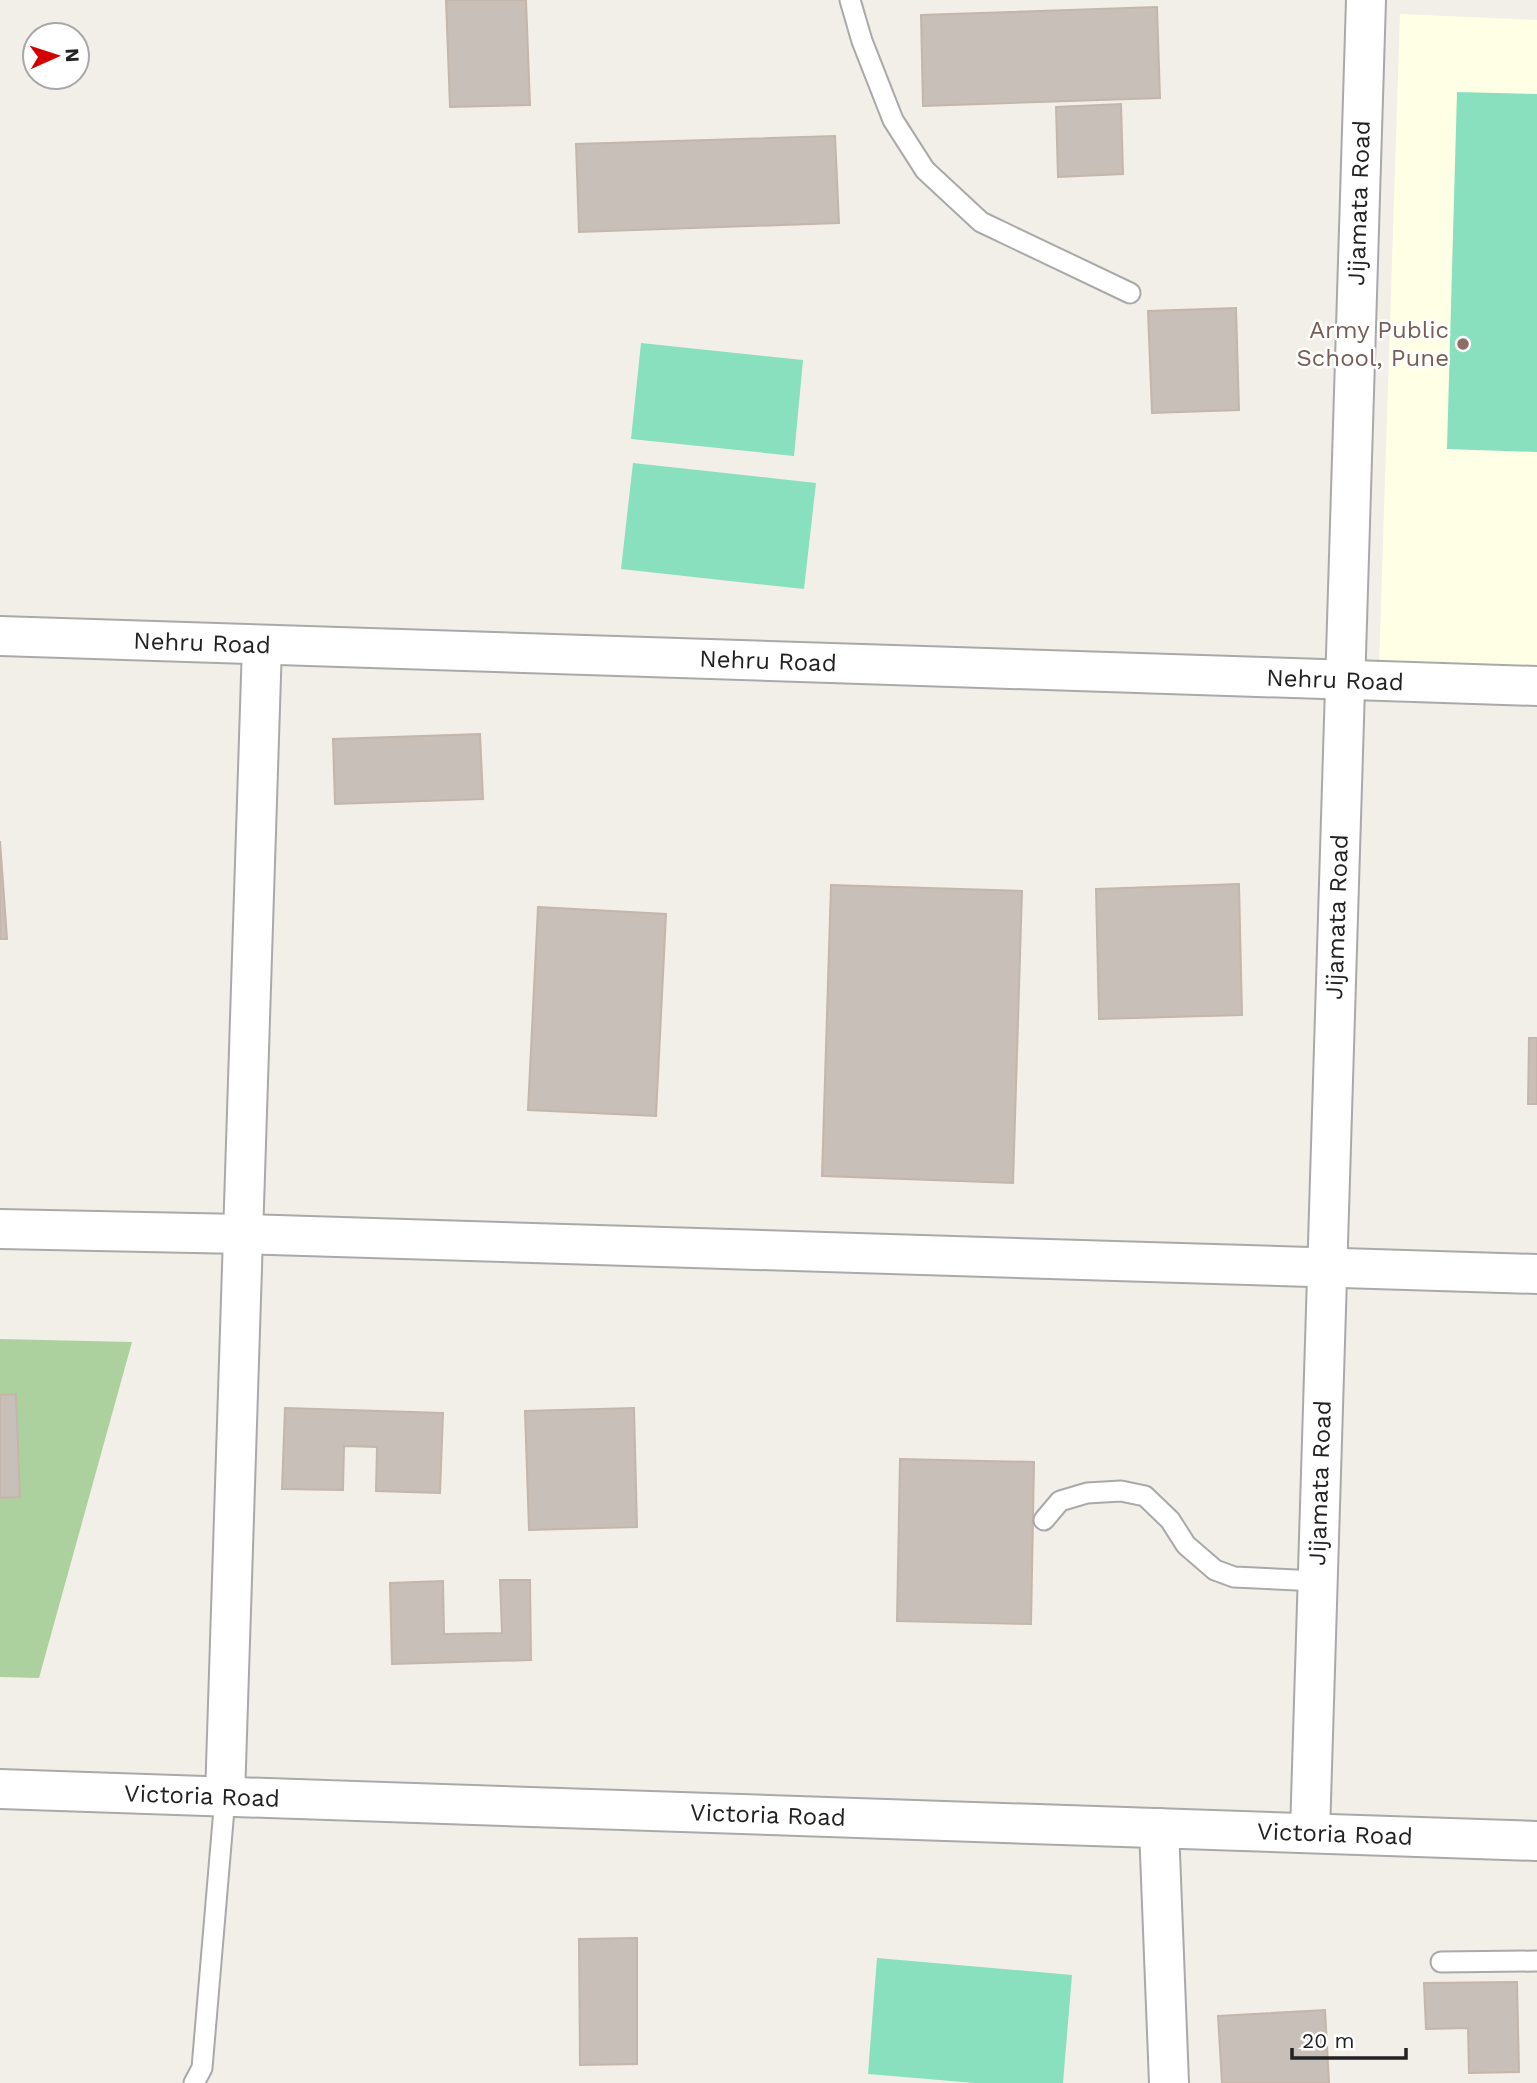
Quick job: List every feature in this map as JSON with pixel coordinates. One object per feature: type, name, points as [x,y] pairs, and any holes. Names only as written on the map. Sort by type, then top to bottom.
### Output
[{"type":"street","name":"Jijamata Road","points":[[1310,1833],[1343,680],[1366,0]]},
{"type":"street","name":"Nehru Road","points":[[0,636],[1537,686]]},
{"type":"street","points":[[225,1797],[262,645]]},
{"type":"street","points":[[0,1229],[1537,1273]]},
{"type":"street","name":"Victoria Road","points":[[0,1789],[1537,1841]]},
{"type":"street","points":[[1159,1828],[1169,2083]]},
{"type":"lane","points":[[850,0],[862,41],[893,120],[925,170],[981,222],[1130,293]]},
{"type":"lane","points":[[1044,1520],[1060,1501],[1087,1493],[1121,1491],[1144,1496],[1170,1520],[1186,1545],[1215,1570],[1234,1577],[1317,1581]]},
{"type":"lane","points":[[194,2083],[202,2068],[225,1797]]},
{"type":"lane","points":[[1441,1962],[1537,1961]]},
{"type":"shaded area","name":"Army Public School, Pune","points":[[1400,14],[1537,20],[1537,672],[1379,667]]},
{"type":"green space","points":[[1457,92],[1537,94],[1537,452],[1447,449]]},
{"type":"green space","points":[[641,343],[803,360],[794,456],[631,439]]},
{"type":"green space","points":[[633,463],[816,483],[804,589],[621,569]]},
{"type":"green space","points":[[0,1339],[132,1342],[39,1678],[0,1677]]},
{"type":"green space","points":[[877,1958],[1072,1975],[1063,2083],[975,2083],[868,2074]]},
{"type":"building","points":[[446,0],[526,0],[530,105],[450,107]]},
{"type":"building","points":[[1157,7],[1160,98],[923,106],[921,15]]},
{"type":"building","points":[[1121,104],[1123,174],[1058,177],[1056,107]]},
{"type":"building","points":[[835,136],[839,223],[579,232],[576,144]]},
{"type":"building","points":[[1236,308],[1239,410],[1152,413],[1148,311]]},
{"type":"building","points":[[480,734],[483,799],[335,804],[333,739]]},
{"type":"building","points":[[0,841],[7,939],[0,939]]},
{"type":"building","points":[[1239,884],[1242,1015],[1099,1019],[1096,889]]},
{"type":"building","points":[[831,885],[1022,891],[1013,1183],[822,1176]]},
{"type":"building","points":[[538,907],[666,914],[656,1116],[528,1110]]},
{"type":"building","points":[[1529,1038],[1537,1038],[1537,1104],[1528,1104]]},
{"type":"building","points":[[16,1394],[20,1497],[0,1498],[0,1395]]},
{"type":"building","points":[[285,1408],[443,1413],[440,1493],[376,1491],[377,1447],[344,1446],[343,1490],[282,1489]]},
{"type":"building","points":[[634,1408],[637,1527],[529,1530],[525,1411]]},
{"type":"building","points":[[900,1459],[1034,1462],[1031,1624],[897,1621]]},
{"type":"building","points":[[500,1580],[530,1580],[531,1660],[392,1664],[390,1583],[443,1581],[444,1634],[502,1633]]},
{"type":"building","points":[[637,1938],[637,2064],[580,2065],[579,1939]]},
{"type":"building","points":[[1517,1982],[1519,2072],[1469,2073],[1468,2028],[1426,2029],[1424,1983]]},
{"type":"building","points":[[1325,2010],[1329,2083],[1222,2083],[1218,2016]]},
{"type":"place","name":"Army Public School, Pune","points":[[1463,344]]}]
